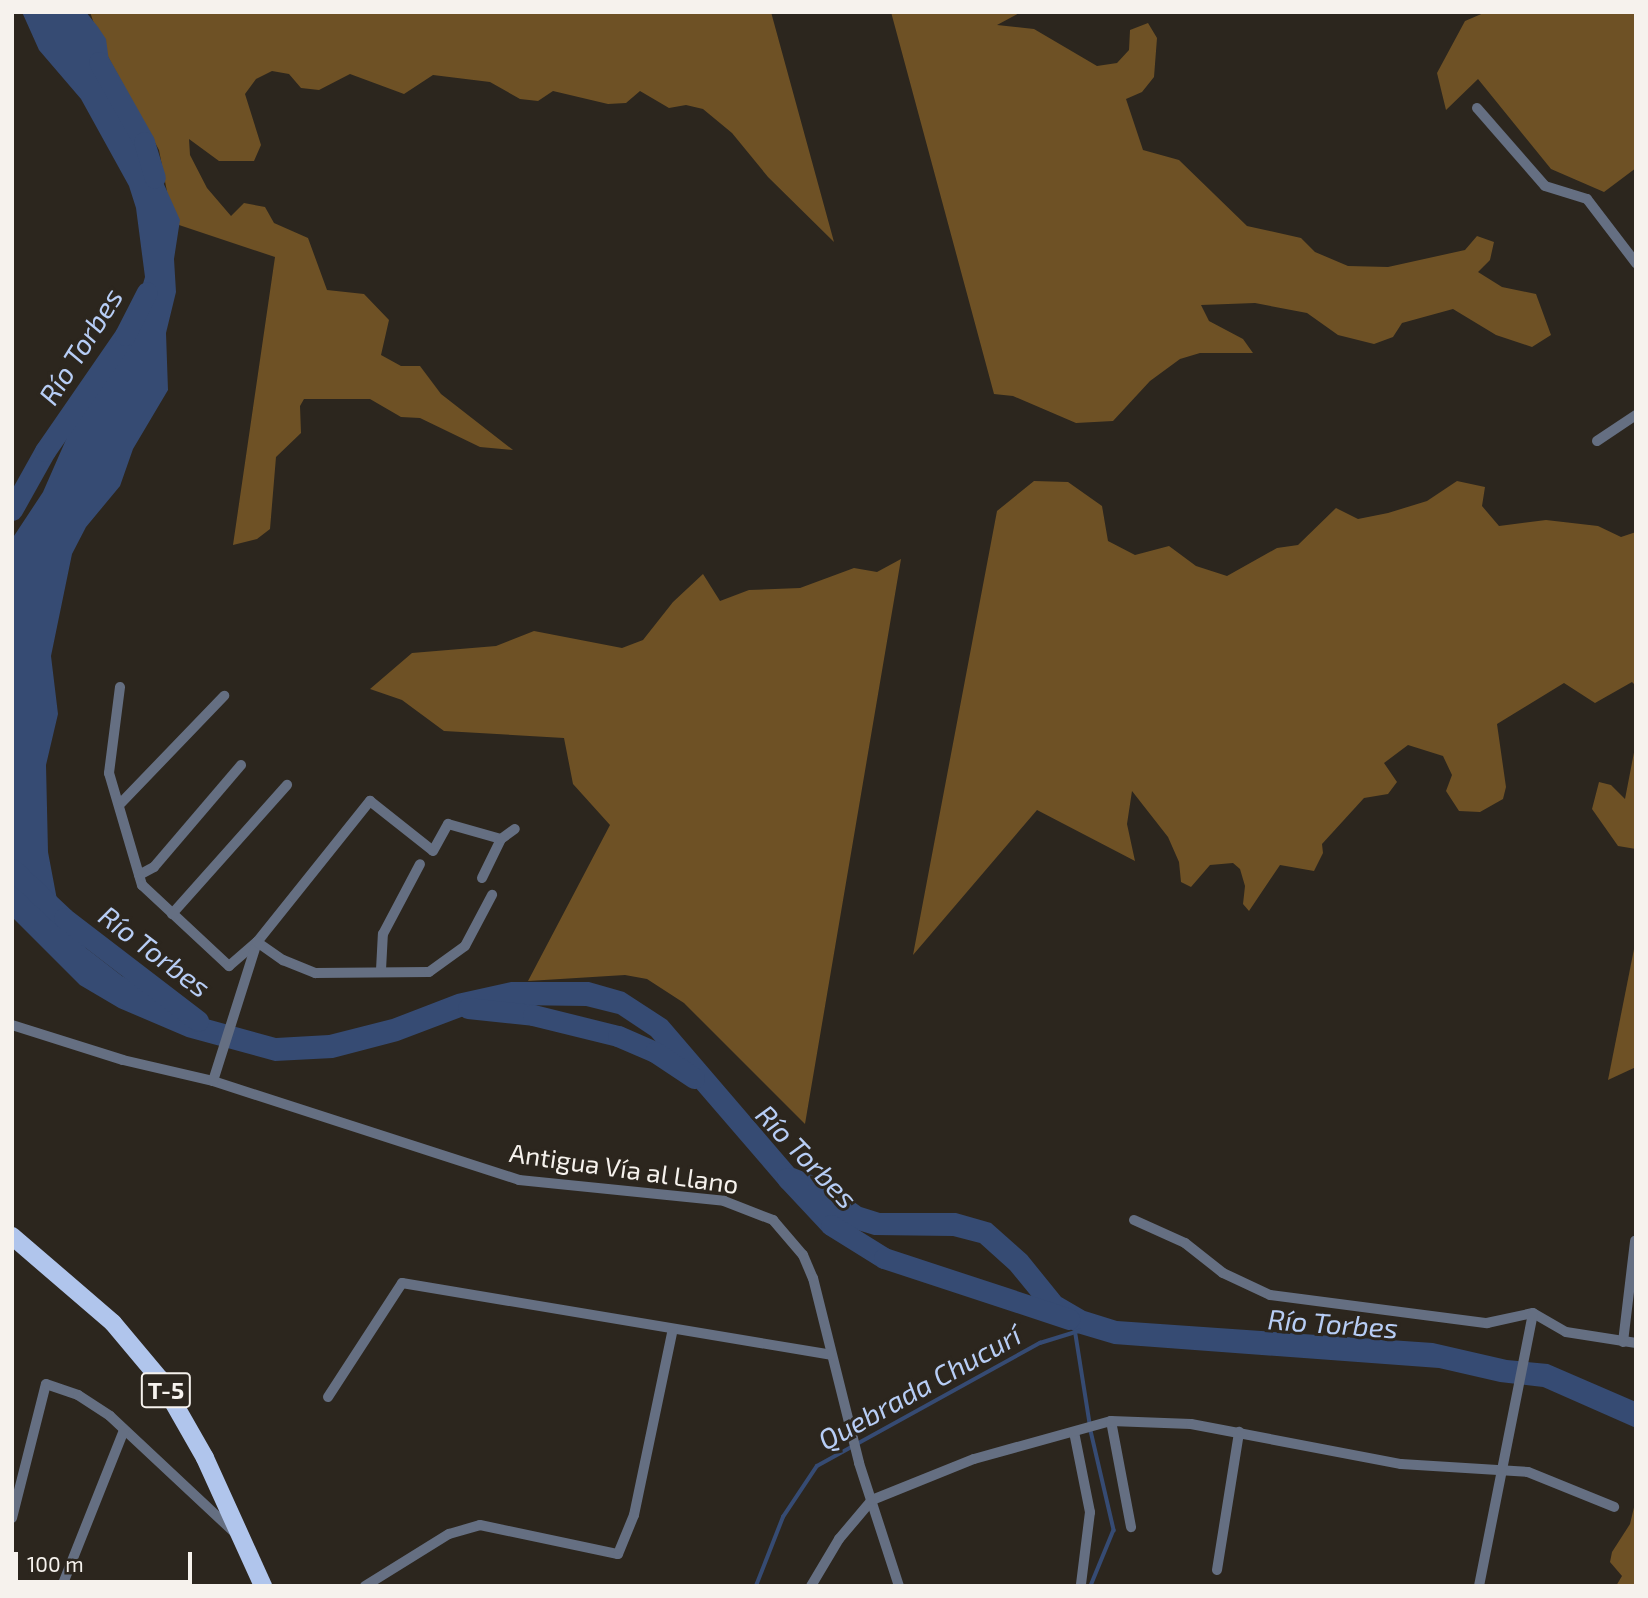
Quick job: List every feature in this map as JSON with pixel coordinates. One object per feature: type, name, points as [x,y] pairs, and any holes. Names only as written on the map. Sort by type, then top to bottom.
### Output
[{"type":"highway","name":"T-5","points":[[12,1237],[139,1350],[205,1458],[263,1586]]},
{"type":"street","points":[[1478,108],[1545,186],[1587,199],[1636,263]]},
{"type":"street","points":[[1597,441],[1636,415]]},
{"type":"street","points":[[120,687],[109,773],[121,803],[142,885],[229,966],[257,942],[370,801],[433,851],[448,824],[501,839]]},
{"type":"street","points":[[121,803],[224,696]]},
{"type":"street","points":[[139,875],[154,867],[241,765]]},
{"type":"street","points":[[172,914],[287,785]]},
{"type":"street","points":[[482,878],[501,839],[515,829]]},
{"type":"street","points":[[381,970],[383,934],[420,864]]},
{"type":"street","points":[[257,942],[283,960],[315,973],[381,970],[429,972],[465,946],[492,895]]},
{"type":"street","points":[[213,1081],[257,942]]},
{"type":"street","name":"Antigua Vía al Llano","points":[[12,1025],[123,1060],[213,1081],[519,1180],[598,1191],[682,1195],[758,1211],[787,1231],[803,1255],[821,1303],[831,1355],[899,1586]]},
{"type":"street","points":[[1134,1220],[1185,1242],[1223,1273],[1270,1295],[1487,1323],[1533,1314],[1566,1332],[1636,1343]]},
{"type":"street","points":[[1623,1342],[1635,1241]]},
{"type":"street","points":[[328,1397],[402,1283],[831,1355]]},
{"type":"street","points":[[1479,1586],[1533,1314]]},
{"type":"street","points":[[365,1586],[450,1534],[480,1525],[618,1554],[634,1515],[673,1329]]},
{"type":"street","points":[[12,1518],[46,1384],[78,1395],[124,1430],[242,1540]]},
{"type":"street","points":[[811,1586],[839,1539],[872,1500],[974,1459],[1111,1421],[1146,1419],[1239,1432],[1401,1464],[1501,1468],[1564,1483],[1614,1507]]},
{"type":"street","points":[[1111,1421],[1131,1527]]},
{"type":"street","points":[[62,1586],[124,1430]]},
{"type":"street","points":[[1074,1432],[1090,1513],[1081,1584]]},
{"type":"street","points":[[1217,1570],[1239,1432]]},
{"type":"shaded area","points":[[90,12],[771,12],[834,242],[768,177],[732,133],[703,109],[686,105],[669,108],[640,91],[626,103],[608,104],[553,91],[538,101],[520,99],[490,82],[433,75],[404,94],[350,74],[319,90],[301,88],[289,74],[272,71],[256,79],[245,94],[261,145],[254,161],[219,161],[189,139],[190,155],[207,188],[231,216],[244,203],[265,207],[274,223],[308,238],[327,290],[364,294],[389,320],[381,355],[401,366],[420,366],[441,394],[513,450],[480,447],[420,418],[401,417],[370,399],[304,399],[300,406],[301,433],[276,457],[270,529],[257,539],[233,545],[275,257],[173,223],[159,150],[101,44]]},
{"type":"shaded area","points":[[891,12],[1021,12],[997,25],[1034,29],[1097,66],[1117,63],[1129,50],[1130,30],[1148,23],[1157,38],[1154,77],[1142,92],[1126,99],[1143,150],[1179,160],[1247,226],[1301,238],[1315,252],[1348,266],[1388,267],[1465,250],[1477,236],[1494,242],[1490,260],[1478,272],[1502,287],[1536,294],[1551,335],[1532,347],[1496,335],[1453,309],[1402,323],[1393,337],[1374,344],[1338,335],[1307,313],[1255,303],[1201,305],[1209,321],[1243,339],[1253,353],[1200,353],[1180,359],[1150,381],[1113,421],[1076,423],[1013,396],[994,394]]},
{"type":"shaded area","points":[[1486,12],[1636,12],[1636,168],[1604,192],[1551,169],[1478,79],[1446,110],[1437,73],[1465,21]]},
{"type":"shaded area","points":[[1034,481],[1068,482],[1102,506],[1108,541],[1135,555],[1169,546],[1196,566],[1227,576],[1277,548],[1298,545],[1336,508],[1358,519],[1388,513],[1427,501],[1457,481],[1485,487],[1482,506],[1499,526],[1546,520],[1598,526],[1621,537],[1636,532],[1636,686],[1632,682],[1595,703],[1564,683],[1497,724],[1506,787],[1503,799],[1480,812],[1459,811],[1446,791],[1452,775],[1443,756],[1408,745],[1384,763],[1397,782],[1388,794],[1364,798],[1322,844],[1323,853],[1314,871],[1280,865],[1249,911],[1243,904],[1245,886],[1240,869],[1233,863],[1210,865],[1191,887],[1181,882],[1179,862],[1168,837],[1132,791],[1127,824],[1135,861],[1037,810],[913,955],[997,511]]},
{"type":"shaded area","points":[[901,559],[805,1124],[684,1003],[647,979],[625,975],[528,981],[610,825],[573,784],[564,738],[444,731],[402,700],[370,689],[412,653],[496,646],[534,631],[622,648],[643,640],[673,602],[703,574],[720,601],[749,590],[800,588],[854,568],[877,572]]},
{"type":"shaded area","points":[[1636,742],[1636,849],[1618,846],[1592,809],[1599,782],[1611,785],[1625,799]]},
{"type":"shaded area","points":[[1636,939],[1636,1067],[1608,1080]]},
{"type":"shaded area","points":[[1636,1499],[1636,1586],[1616,1586],[1622,1576],[1610,1562],[1612,1552],[1630,1524]]},
{"type":"water","points":[[22,12],[86,12],[98,27],[106,39],[112,84],[133,115],[180,220],[174,259],[176,292],[166,333],[168,390],[133,449],[120,486],[86,527],[72,554],[51,656],[58,714],[46,765],[48,852],[58,905],[86,948],[122,976],[196,1016],[276,1038],[329,1035],[392,1019],[457,994],[511,982],[589,982],[624,992],[667,1020],[794,1168],[822,1179],[861,1207],[880,1213],[956,1213],[991,1223],[1027,1255],[1061,1297],[1085,1311],[1117,1321],[1433,1343],[1507,1360],[1548,1364],[1636,1402],[1636,1428],[1543,1387],[1500,1382],[1439,1368],[1114,1344],[1077,1333],[1046,1314],[1010,1270],[980,1243],[953,1236],[874,1235],[851,1228],[813,1201],[782,1188],[651,1036],[618,1014],[586,1006],[513,1005],[464,1016],[398,1041],[333,1058],[275,1061],[187,1037],[119,1008],[80,985],[12,917],[12,539],[43,492],[79,410],[128,334],[145,277],[136,208],[129,186],[81,99],[39,50]]},
{"type":"waterway","name":"Río Torbes","points":[[99,62],[144,142],[155,177]]},
{"type":"waterway","name":"Río Torbes","points":[[12,510],[45,451],[125,335],[147,292]]},
{"type":"waterway","name":"Río Torbes","points":[[12,869],[64,918],[198,1021]]},
{"type":"waterway","name":"Río Torbes","points":[[468,1008],[533,1015],[618,1036],[655,1052],[694,1078]]},
{"type":"waterway","name":"Río Torbes","points":[[787,1178],[831,1225],[884,1258],[1069,1319]]},
{"type":"waterway","name":"Quebrada Chucurí","points":[[756,1586],[783,1517],[817,1466],[1040,1343],[1079,1331]]},
{"type":"waterway","points":[[1076,1335],[1090,1423]]},
{"type":"waterway","points":[[1091,1431],[1114,1530],[1091,1586]]}]
